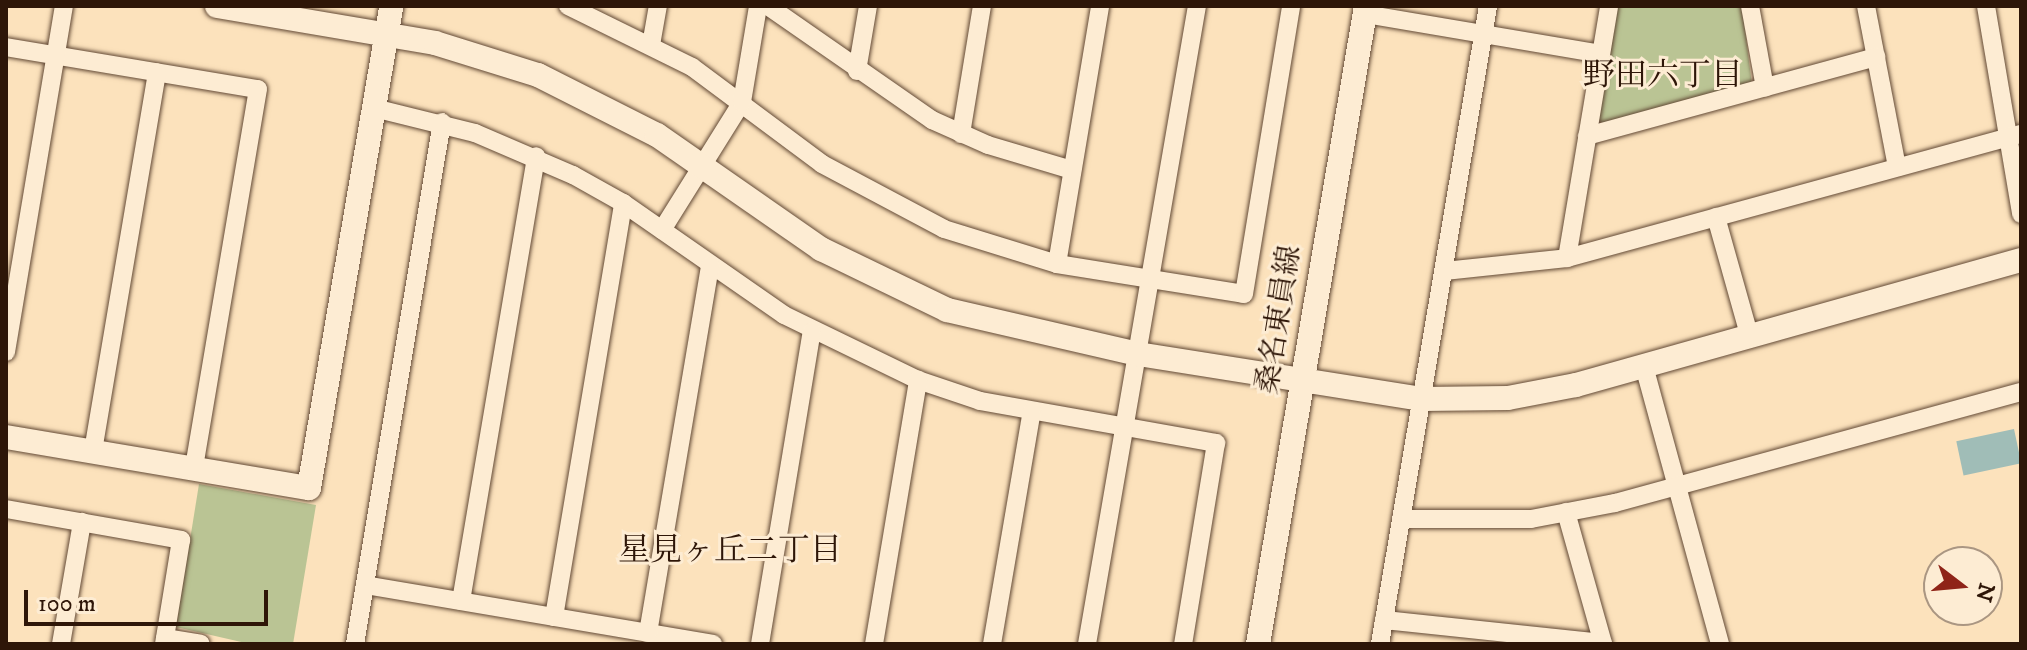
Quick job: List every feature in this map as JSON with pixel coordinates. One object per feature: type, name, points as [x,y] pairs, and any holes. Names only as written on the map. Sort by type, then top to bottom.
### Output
[{"type":"street","points":[[6,352],[64,6]]},
{"type":"street","points":[[217,6],[386,34],[476,54],[560,84],[657,135],[821,249],[898,289],[1000,326],[1138,354],[1422,399],[1508,398],[1750,338],[2021,260]]},
{"type":"street","points":[[6,437],[309,488],[391,6]]},
{"type":"street","points":[[568,6],[651,45],[742,102],[822,164],[892,205],[944,229],[1057,264],[1244,294],[1291,6]]},
{"type":"street","points":[[651,45],[658,6]]},
{"type":"street","points":[[662,230],[742,102],[758,6]]},
{"type":"street","points":[[768,6],[857,71],[961,134],[1072,170]]},
{"type":"street","points":[[857,71],[868,6]]},
{"type":"street","points":[[961,134],[982,6]]},
{"type":"street","points":[[1057,264],[1100,6]]},
{"type":"street","points":[[1087,644],[1138,354],[1147,279],[1197,6]]},
{"type":"street","points":[[1380,644],[1488,6]]},
{"type":"street","points":[[1567,258],[1609,6]]},
{"type":"street","points":[[1750,6],[1765,88]]},
{"type":"street","points":[[1866,6],[1897,167]]},
{"type":"street","points":[[1986,6],[2015,136],[2021,214]]},
{"type":"street","points":[[1366,10],[1483,35],[1601,54]]},
{"type":"street","name":"桑名東員線","points":[[1258,644],[1366,10]]},
{"type":"street","points":[[6,47],[258,89],[194,468]]},
{"type":"street","points":[[1587,136],[1876,57]]},
{"type":"street","points":[[93,451],[157,72]]},
{"type":"street","points":[[374,108],[442,122],[536,156],[623,203],[710,265],[812,331],[918,380],[1032,411],[1216,443],[1183,644]]},
{"type":"street","points":[[355,644],[442,122]]},
{"type":"street","points":[[1444,271],[1567,258],[2015,136]]},
{"type":"street","points":[[461,601],[536,156]]},
{"type":"street","points":[[554,617],[623,203]]},
{"type":"street","points":[[1716,217],[1750,338]]},
{"type":"street","points":[[648,633],[710,265]]},
{"type":"street","points":[[760,644],[812,331]]},
{"type":"street","points":[[1644,366],[1720,644]]},
{"type":"street","points":[[874,644],[918,380]]},
{"type":"street","points":[[1401,519],[1531,519],[1566,512],[1677,487],[2021,392]]},
{"type":"street","points":[[992,644],[1032,411]]},
{"type":"street","points":[[6,509],[181,540],[164,641],[201,644]]},
{"type":"street","points":[[1384,620],[1603,644],[1566,512]]},
{"type":"street","points":[[61,644],[82,522]]},
{"type":"street","points":[[365,585],[713,644]]},
{"type":"green space","points":[[1616,6],[1742,6],[1752,85],[1604,123],[1598,121]]},
{"type":"green space","points":[[199,484],[316,505],[293,644],[250,644],[176,627]]},
{"type":"water","points":[[2014,429],[2021,463],[1964,476],[1956,441]]},
{"type":"district","name":"野田六丁目","points":[[1663,76]]},
{"type":"district","name":"星見ヶ丘二丁目","points":[[730,551]]}]
